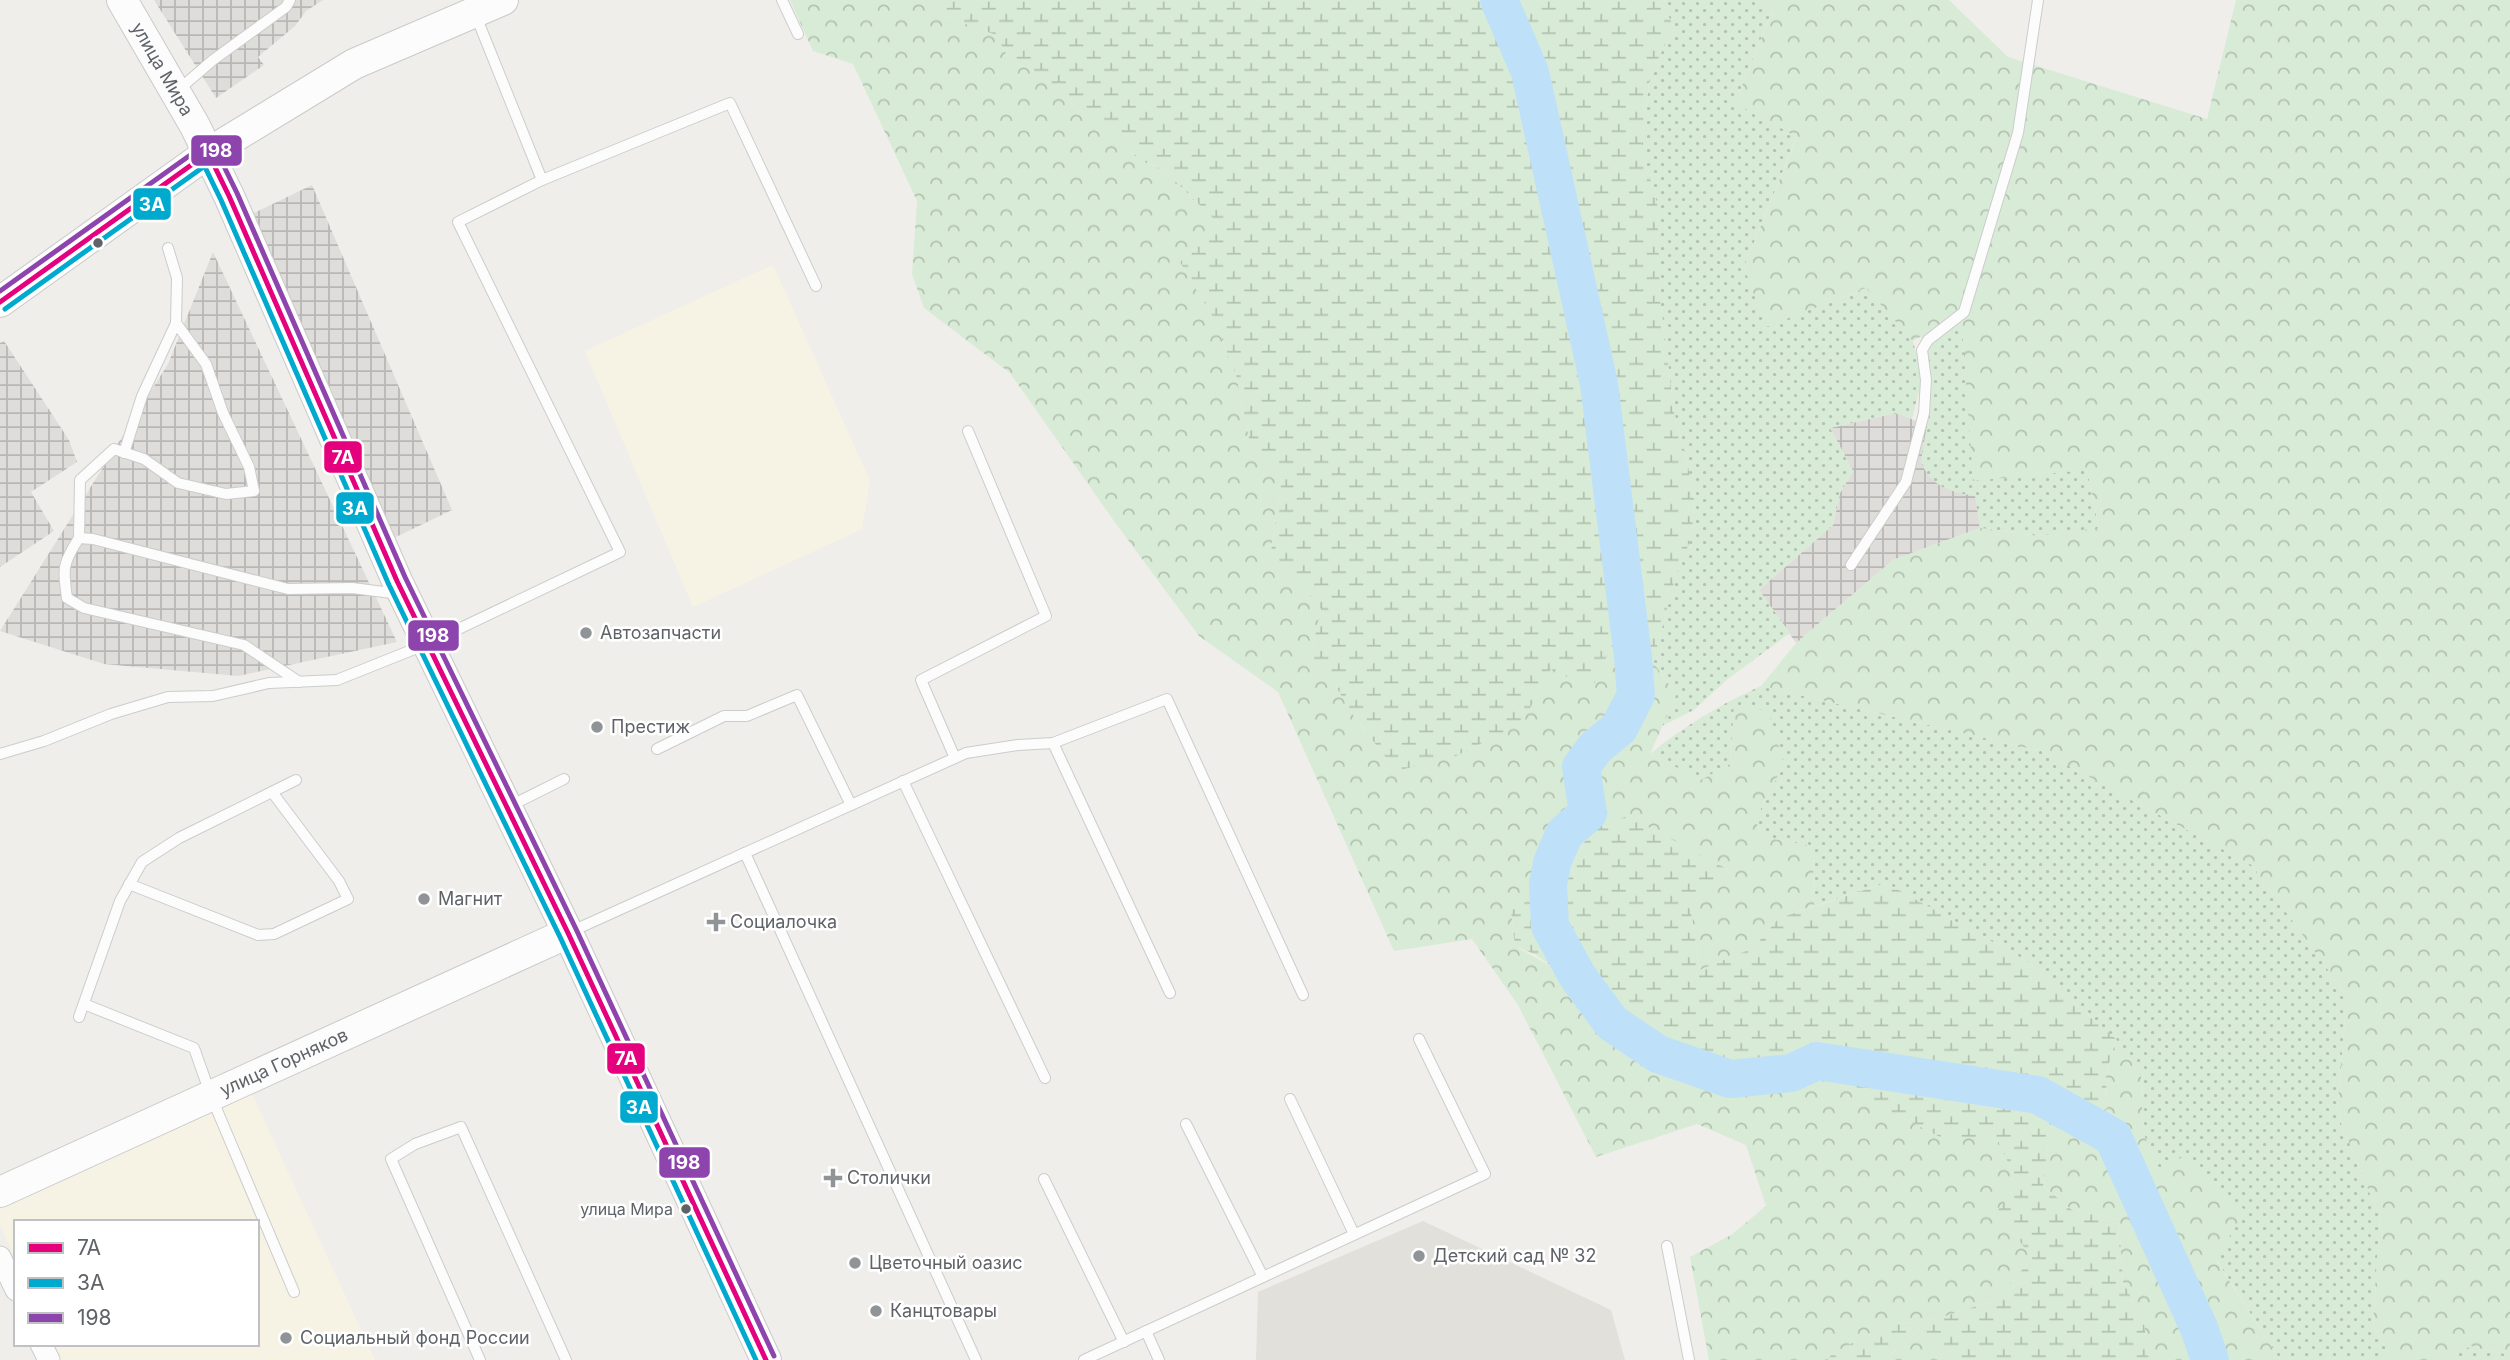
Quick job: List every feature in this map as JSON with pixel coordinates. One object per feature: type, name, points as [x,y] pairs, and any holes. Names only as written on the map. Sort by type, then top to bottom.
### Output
[{"type":"main road","name":"улица Мира","points":[[122,0],[175,92],[229,196],[403,595],[568,933],[766,1360]]},
{"type":"main road","points":[[3,295],[208,153],[354,64],[503,0]]},
{"type":"main road","name":"улица Горняков","points":[[0,1192],[568,933]]},
{"type":"street","points":[[0,1257],[14,1286]]},
{"type":"lane","points":[[175,92],[213,60],[286,7],[290,0]]},
{"type":"lane","points":[[782,0],[798,34]]},
{"type":"lane","points":[[1851,565],[1906,482],[1924,413],[1926,380],[1923,350],[1928,340],[1964,312],[2018,133],[2038,0]]},
{"type":"lane","points":[[475,13],[542,180]]},
{"type":"lane","points":[[0,754],[44,741],[111,714],[169,698],[213,696],[269,683],[337,680],[427,644],[620,552],[458,222],[542,180],[730,103],[816,286]]},
{"type":"lane","points":[[124,453],[142,396],[177,323],[177,278],[168,248]]},
{"type":"lane","points":[[177,323],[206,364],[223,413],[249,467],[254,491],[226,494],[178,483],[144,459],[114,449],[80,480],[79,538],[63,568],[68,598],[83,608],[244,645],[299,682]]},
{"type":"lane","points":[[955,758],[921,680],[1046,616],[968,431]]},
{"type":"lane","points":[[79,538],[93,539],[288,589],[352,588],[403,595]]},
{"type":"lane","points":[[657,749],[724,716],[747,716],[797,695],[851,805]]},
{"type":"lane","points":[[568,933],[966,753],[1053,744],[1167,699],[1303,995]]},
{"type":"lane","points":[[1053,744],[1170,993]]},
{"type":"lane","points":[[506,807],[564,779]]},
{"type":"lane","points":[[79,1017],[120,901],[142,862],[179,838],[296,780]]},
{"type":"lane","points":[[904,781],[1045,1078]]},
{"type":"lane","points":[[130,884],[258,935],[274,934],[348,899],[339,881],[272,792]]},
{"type":"lane","points":[[745,853],[976,1360]]},
{"type":"lane","points":[[84,1004],[194,1048],[211,1096],[294,1292]]},
{"type":"lane","points":[[1084,1360],[1485,1174],[1419,1039]]},
{"type":"lane","points":[[1290,1099],[1354,1234]]},
{"type":"lane","points":[[1186,1124],[1263,1277]]},
{"type":"lane","points":[[480,1360],[391,1159],[415,1144],[461,1127],[566,1360]]},
{"type":"lane","points":[[1044,1179],[1124,1342]]},
{"type":"lane","points":[[1667,1246],[1689,1360]]},
{"type":"lane","points":[[1146,1331],[1159,1360]]},
{"type":"shaded area","points":[[154,0],[323,0],[306,11],[295,26],[258,57],[264,65],[216,98]]},
{"type":"shaded area","points":[[312,185],[452,510],[394,538],[252,214]]},
{"type":"shaded area","points":[[213,252],[397,642],[238,676],[104,664],[0,631],[168,364]]},
{"type":"shaded area","points":[[773,265],[870,481],[862,529],[693,607],[585,351]]},
{"type":"shaded area","points":[[4,341],[69,440],[77,462],[31,492],[54,531],[0,567],[0,343]]},
{"type":"shaded area","points":[[1896,413],[1971,442],[1980,528],[1893,560],[1796,643],[1759,590],[1833,525],[1840,493],[1853,471],[1830,428]]},
{"type":"shaded area","points":[[249,1088],[375,1360],[61,1360],[55,1346],[259,1346],[259,1220],[14,1220],[14,1256],[0,1225],[0,1206]]},
{"type":"shaded area","name":"Детский сад № 32","points":[[1423,1221],[1611,1310],[1625,1360],[1256,1360],[1258,1292]]},
{"type":"green space","points":[[790,0],[931,0],[939,14],[996,35],[1008,57],[1047,80],[1075,107],[1118,133],[1138,160],[1163,169],[1220,225],[1180,262],[1213,317],[1236,375],[1250,443],[1282,479],[1271,551],[1321,609],[1308,668],[1331,678],[1351,712],[1396,771],[1551,669],[1609,651],[1653,662],[1676,695],[1650,754],[1701,780],[1730,764],[1734,707],[1768,710],[1784,764],[1755,820],[1763,837],[1813,846],[1814,906],[1779,918],[1753,948],[1700,970],[1690,905],[1729,870],[1653,831],[1592,828],[1567,875],[1511,911],[1515,946],[1556,969],[1602,1016],[1768,1083],[1828,1079],[1942,1138],[1997,1138],[2018,1182],[1998,1210],[2032,1259],[1995,1300],[1937,1319],[1882,1326],[1831,1355],[1828,1360],[1709,1360],[1690,1257],[1731,1235],[1766,1206],[1746,1145],[1697,1124],[1596,1157],[1518,1005],[1472,939],[1394,951],[1278,692],[1199,636],[1010,373],[924,308],[912,274],[917,201],[853,64],[813,51]]},
{"type":"green space","points":[[931,0],[1661,0],[1674,28],[1650,74],[1641,148],[1657,203],[1660,299],[1674,412],[1694,498],[1692,536],[1676,575],[1653,662],[1609,651],[1592,689],[1551,669],[1522,723],[1456,756],[1396,771],[1351,712],[1331,678],[1308,668],[1321,609],[1271,551],[1282,479],[1250,443],[1236,375],[1213,317],[1180,262],[1220,225],[1163,169],[1138,160],[1118,133],[1075,107],[1047,80],[1008,57],[996,35],[939,14]]},
{"type":"green space","points":[[1661,0],[1763,0],[1772,11],[1735,103],[1797,136],[1744,267],[1766,326],[1867,288],[1913,341],[1922,379],[1912,419],[1895,413],[1830,428],[1853,471],[1840,493],[1833,525],[1759,590],[1790,633],[1729,678],[1694,710],[1662,726],[1676,695],[1653,662],[1676,574],[1692,536],[1694,498],[1674,412],[1660,299],[1658,252],[1641,148],[1650,74],[1674,28]]},
{"type":"green space","points":[[1763,0],[1949,0],[2008,57],[2207,119],[2236,0],[2510,0],[2510,1355],[2471,1346],[2444,1360],[2392,1360],[2373,1324],[2380,1218],[2337,1113],[2347,996],[2252,865],[2041,751],[1761,686],[1796,643],[1893,560],[1980,528],[2037,536],[2099,528],[2087,470],[1973,481],[1961,314],[1913,341],[1866,288],[1766,327],[1744,267],[1797,137],[1735,103],[1772,12]]},
{"type":"green space","points":[[1961,314],[2087,469],[2099,529],[2037,536],[1980,528],[1975,496],[1943,487],[1925,470],[1921,462],[1931,384],[1927,353],[1921,336]]},
{"type":"green space","points":[[1761,686],[2041,751],[2252,865],[2347,996],[2337,1113],[2380,1218],[2373,1324],[2392,1360],[2280,1360],[2159,1169],[2143,1133],[2141,1076],[2116,1039],[2025,960],[1886,883],[1814,906],[1813,846],[1763,837],[1755,820],[1784,764],[1734,708],[1730,764],[1701,780],[1650,754],[1703,716]]},
{"type":"green space","points":[[1628,816],[1729,870],[1690,905],[1700,970],[1753,948],[1779,918],[1886,883],[2025,960],[2116,1039],[2106,1074],[2107,1108],[2048,1143],[2043,1186],[2072,1210],[2119,1219],[2123,1282],[2144,1323],[2149,1360],[1945,1360],[1919,1330],[1884,1360],[1828,1360],[1831,1355],[1882,1326],[1937,1319],[1995,1300],[2032,1259],[1998,1210],[2017,1182],[1997,1138],[1942,1138],[1828,1079],[1768,1083],[1722,1064],[1646,1044],[1602,1016],[1556,969],[1534,954],[1515,946],[1511,911],[1567,875],[1592,828]]},
{"type":"green space","points":[[2116,1039],[2141,1076],[2143,1133],[2159,1168],[2183,1157],[2245,1210],[2216,1260],[2280,1360],[2149,1360],[2144,1323],[2123,1282],[2119,1219],[2072,1210],[2043,1186],[2048,1143],[2107,1108],[2106,1074]]},
{"type":"green space","points":[[1919,1330],[1945,1360],[1884,1360]]},
{"type":"green space","points":[[2471,1346],[2510,1355],[2510,1360],[2444,1360]]},
{"type":"waterway","points":[[1499,0],[1530,72],[1599,384],[1636,695],[1619,728],[1595,748],[1581,767],[1588,813],[1564,834],[1552,863],[1548,885],[1550,926],[1578,977],[1612,1023],[1658,1054],[1730,1079],[1791,1073],[1817,1061],[2038,1095],[2113,1137],[2199,1328],[2210,1360]]},
{"type":"transit line","name":"198","points":[[0,291],[203,146],[209,144],[215,148],[405,577],[576,929],[774,1356]]},
{"type":"transit line","name":"7А","points":[[208,153],[397,581],[568,933],[766,1360]]},
{"type":"transit line","name":"7А","points":[[0,302],[208,153]]},
{"type":"transit line","name":"3А","points":[[200,157],[389,585],[560,937],[756,1360]]},
{"type":"transit line","name":"3А","points":[[5,309],[213,160]]},
{"type":"place","name":"Автозапчасти","points":[[586,633]]},
{"type":"place","name":"Престиж","points":[[597,727]]},
{"type":"place","name":"Магнит","points":[[424,899]]},
{"type":"place","name":"Социалочка","points":[[716,922]]},
{"type":"place","name":"Столички","points":[[833,1178]]},
{"type":"place","name":"улица Мира","points":[[686,1209]]},
{"type":"place","name":"Детский сад № 32","points":[[1419,1256]]},
{"type":"place","name":"Цветочный оазис","points":[[855,1263]]},
{"type":"place","name":"Канцтовары","points":[[876,1311]]},
{"type":"place","name":"Социальный фонд России","points":[[286,1338]]}]
